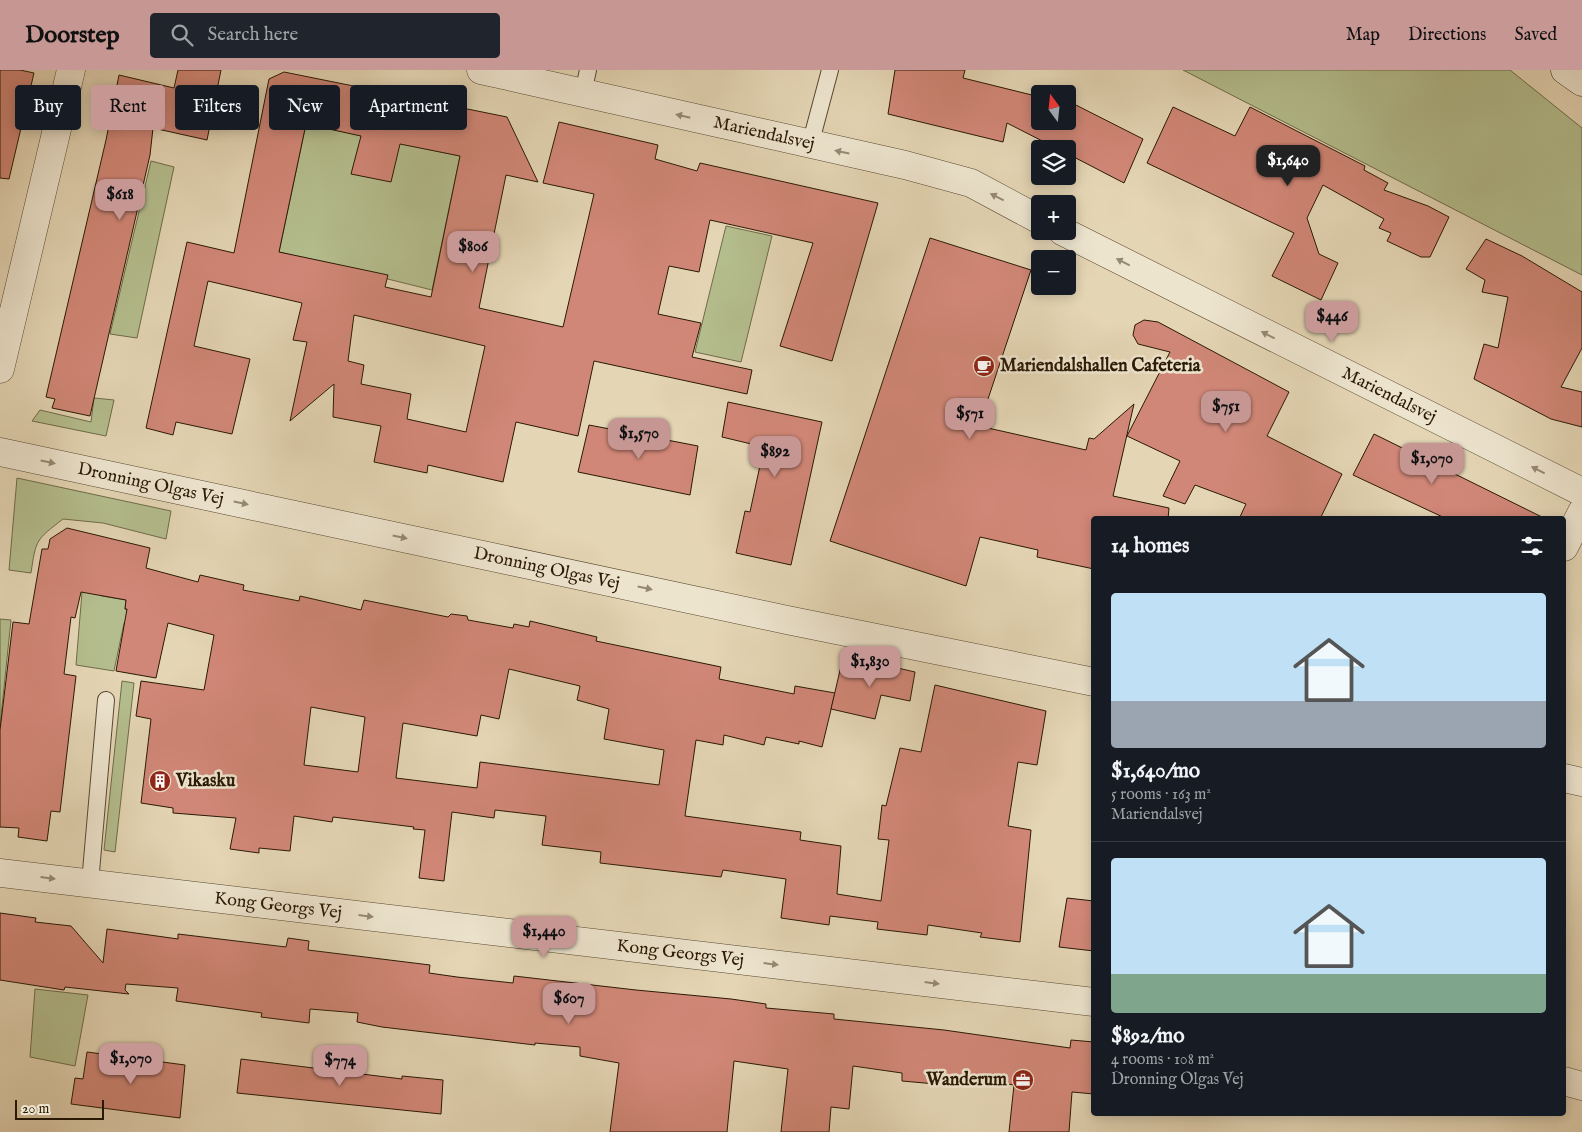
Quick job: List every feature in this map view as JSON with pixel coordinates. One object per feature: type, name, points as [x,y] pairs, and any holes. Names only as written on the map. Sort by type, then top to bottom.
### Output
[{"type":"street","points":[[0,370],[71,70]]},
{"type":"street","name":"Mariendalsvej","points":[[481,70],[585,82],[810,145],[905,165],[971,184],[1031,215]]},
{"type":"street","points":[[1565,70],[1582,82]]},
{"type":"street","name":"Mariendalsvej","points":[[1076,238],[1582,492]]},
{"type":"street","name":"Dronning Olgas Vej","points":[[0,452],[787,620],[1091,681]]},
{"type":"street","points":[[1566,543],[1582,512]]},
{"type":"street","points":[[1566,778],[1582,782]]},
{"type":"street","name":"Kong Georgs Vej","points":[[0,873],[1091,1002]]},
{"type":"street","points":[[1566,1082],[1582,1086]]},
{"type":"lane","points":[[810,145],[830,70]]},
{"type":"lane","points":[[90,883],[106,700]]},
{"type":"green space","points":[[1183,70],[1510,70],[1582,128],[1582,275]]},
{"type":"green space","points":[[305,130],[335,130],[460,156],[432,290],[279,252]]},
{"type":"green space","points":[[151,161],[174,167],[137,338],[110,334]]},
{"type":"green space","points":[[726,226],[772,236],[741,362],[695,352]]},
{"type":"green space","points":[[94,398],[114,400],[106,436],[32,421],[40,410],[91,422]]},
{"type":"green space","points":[[17,478],[171,511],[166,539],[103,523],[63,519],[42,536],[39,541],[34,553],[31,573],[9,570]]},
{"type":"green space","points":[[83,580],[102,596],[126,600],[125,609],[136,611],[149,627],[124,623],[114,671],[76,665]]},
{"type":"green space","points":[[0,619],[11,620],[0,726]]},
{"type":"green space","points":[[122,681],[134,683],[115,852],[104,850]]},
{"type":"green space","points":[[35,989],[88,995],[75,1066],[30,1057]]},
{"type":"building","points":[[0,70],[20,70],[34,73],[31,85],[15,85],[15,130],[21,130],[9,179],[0,178]]},
{"type":"building","points":[[178,70],[221,70],[218,85],[175,85],[175,130],[209,130],[207,140],[162,130],[165,130],[165,86],[174,88]]},
{"type":"building","points":[[895,70],[965,70],[963,78],[1031,95],[1031,130],[1076,130],[1076,105],[1143,139],[1124,183],[1076,158],[1076,140],[1040,140],[1007,123],[1003,142],[888,114]]},
{"type":"building","points":[[284,72],[350,85],[350,130],[467,130],[467,109],[507,117],[538,182],[506,175],[479,308],[563,327],[594,194],[543,183],[559,122],[658,145],[655,159],[697,171],[700,163],[878,203],[832,361],[780,346],[813,243],[710,220],[699,272],[669,266],[658,314],[701,323],[692,357],[752,370],[747,394],[594,361],[578,436],[516,422],[503,482],[428,465],[427,473],[374,462],[381,426],[333,417],[334,384],[290,421],[307,342],[293,340],[302,303],[208,281],[194,346],[250,359],[232,434],[176,422],[173,435],[146,428],[187,242],[234,253],[269,79]],"holes":[[[269,85],[340,85],[340,130],[334,130],[361,136],[351,174],[391,182],[400,144],[460,156],[431,297],[385,287],[388,275],[279,252],[305,130],[269,130]],[[354,315],[485,346],[466,432],[407,419],[411,394],[361,384],[364,365],[348,361]]]},
{"type":"building","points":[[119,75],[161,85],[117,85]]},
{"type":"building","points":[[1173,107],[1235,136],[1250,107],[1365,166],[1364,170],[1388,183],[1384,190],[1428,206],[1449,217],[1430,257],[1421,257],[1387,241],[1391,233],[1379,228],[1384,219],[1323,185],[1307,218],[1319,254],[1338,263],[1321,300],[1272,276],[1294,233],[1147,163]]},
{"type":"building","points":[[108,130],[153,130],[150,155],[90,416],[52,408],[55,399],[46,397]]},
{"type":"building","points":[[930,238],[1031,270],[979,426],[1086,450],[1089,438],[1094,439],[1134,404],[1113,496],[1169,508],[1168,516],[1091,516],[1091,568],[1037,557],[1038,550],[980,537],[966,586],[830,541]]},
{"type":"building","points":[[1486,239],[1522,256],[1582,292],[1582,348],[1561,387],[1582,392],[1582,427],[1551,419],[1474,379],[1484,344],[1498,348],[1508,297],[1482,292],[1485,280],[1466,269]]},
{"type":"building","points":[[1144,320],[1158,322],[1289,392],[1267,436],[1342,474],[1321,516],[1240,516],[1246,504],[1195,485],[1185,504],[1163,496],[1180,461],[1127,436],[1170,352],[1138,344],[1133,335],[1135,325]]},
{"type":"building","points":[[728,402],[822,422],[791,565],[736,553],[745,511],[750,512],[764,447],[722,437]]},
{"type":"building","points":[[589,425],[698,446],[690,495],[578,472]]},
{"type":"building","points":[[1374,434],[1540,516],[1441,516],[1353,475]]},
{"type":"building","points":[[67,528],[150,548],[146,568],[198,582],[200,575],[244,585],[243,590],[299,601],[300,596],[361,610],[364,600],[448,617],[451,614],[467,616],[468,620],[513,628],[514,624],[529,627],[530,621],[597,637],[596,641],[721,667],[719,679],[794,694],[795,686],[835,693],[822,747],[799,741],[799,744],[766,737],[764,745],[724,735],[723,745],[696,740],[685,816],[801,832],[800,840],[841,846],[837,894],[881,901],[889,840],[878,839],[882,805],[886,806],[900,748],[921,752],[935,685],[1046,711],[1037,765],[1018,762],[1008,826],[1031,830],[1020,942],[980,937],[982,933],[928,925],[927,935],[877,929],[878,922],[830,916],[829,925],[781,918],[786,879],[723,870],[721,877],[600,863],[601,852],[542,845],[546,816],[495,810],[494,818],[452,812],[444,881],[419,878],[425,830],[413,829],[414,827],[333,817],[332,822],[294,816],[290,851],[259,848],[259,853],[230,849],[236,818],[173,813],[173,808],[141,803],[151,719],[136,716],[141,681],[204,690],[214,635],[168,623],[156,678],[116,671],[127,609],[125,609],[126,600],[81,592],[75,618],[71,617],[64,674],[76,676],[60,812],[51,811],[47,841],[18,837],[19,828],[0,827],[0,730],[13,622],[29,624],[42,549],[48,549],[50,539]],"holes":[[[509,669],[580,686],[577,700],[609,709],[604,739],[664,750],[659,785],[480,762],[477,788],[396,778],[403,723],[477,736],[481,715],[499,719]],[[311,707],[365,717],[358,772],[304,765]]]},
{"type":"building","points":[[859,659],[915,672],[910,701],[881,695],[875,719],[831,709],[841,666],[857,669]]},
{"type":"building","points":[[1067,898],[1091,901],[1091,951],[1059,947]]},
{"type":"building","points":[[0,913],[36,918],[35,922],[71,926],[103,963],[107,929],[178,939],[178,934],[286,947],[288,938],[309,941],[308,950],[430,965],[429,973],[457,977],[513,983],[514,976],[731,999],[766,1004],[766,1008],[834,1014],[834,1019],[944,1030],[1070,1048],[1071,1040],[1091,1042],[1091,1094],[1072,1092],[1069,1132],[1009,1132],[1014,1085],[936,1075],[936,1084],[902,1081],[902,1073],[853,1066],[849,1109],[831,1107],[829,1132],[781,1132],[788,1069],[734,1061],[727,1132],[610,1132],[619,1063],[580,1056],[580,1047],[535,1043],[535,1045],[382,1027],[357,1022],[358,1013],[310,1009],[309,1023],[261,1017],[262,1013],[176,1001],[178,988],[126,984],[125,990],[129,994],[65,987],[64,990],[0,980]]},
{"type":"building","points":[[87,1052],[185,1065],[180,1118],[71,1104],[75,1078],[83,1079]]},
{"type":"building","points":[[241,1059],[402,1079],[402,1076],[443,1080],[441,1114],[237,1093]]},
{"type":"place","name":"Mariendalshallen Cafeteria","points":[[984,366]]},
{"type":"place","name":"Vikasku","points":[[160,781]]},
{"type":"place","name":"Wanderum","points":[[1023,1080]]}]
